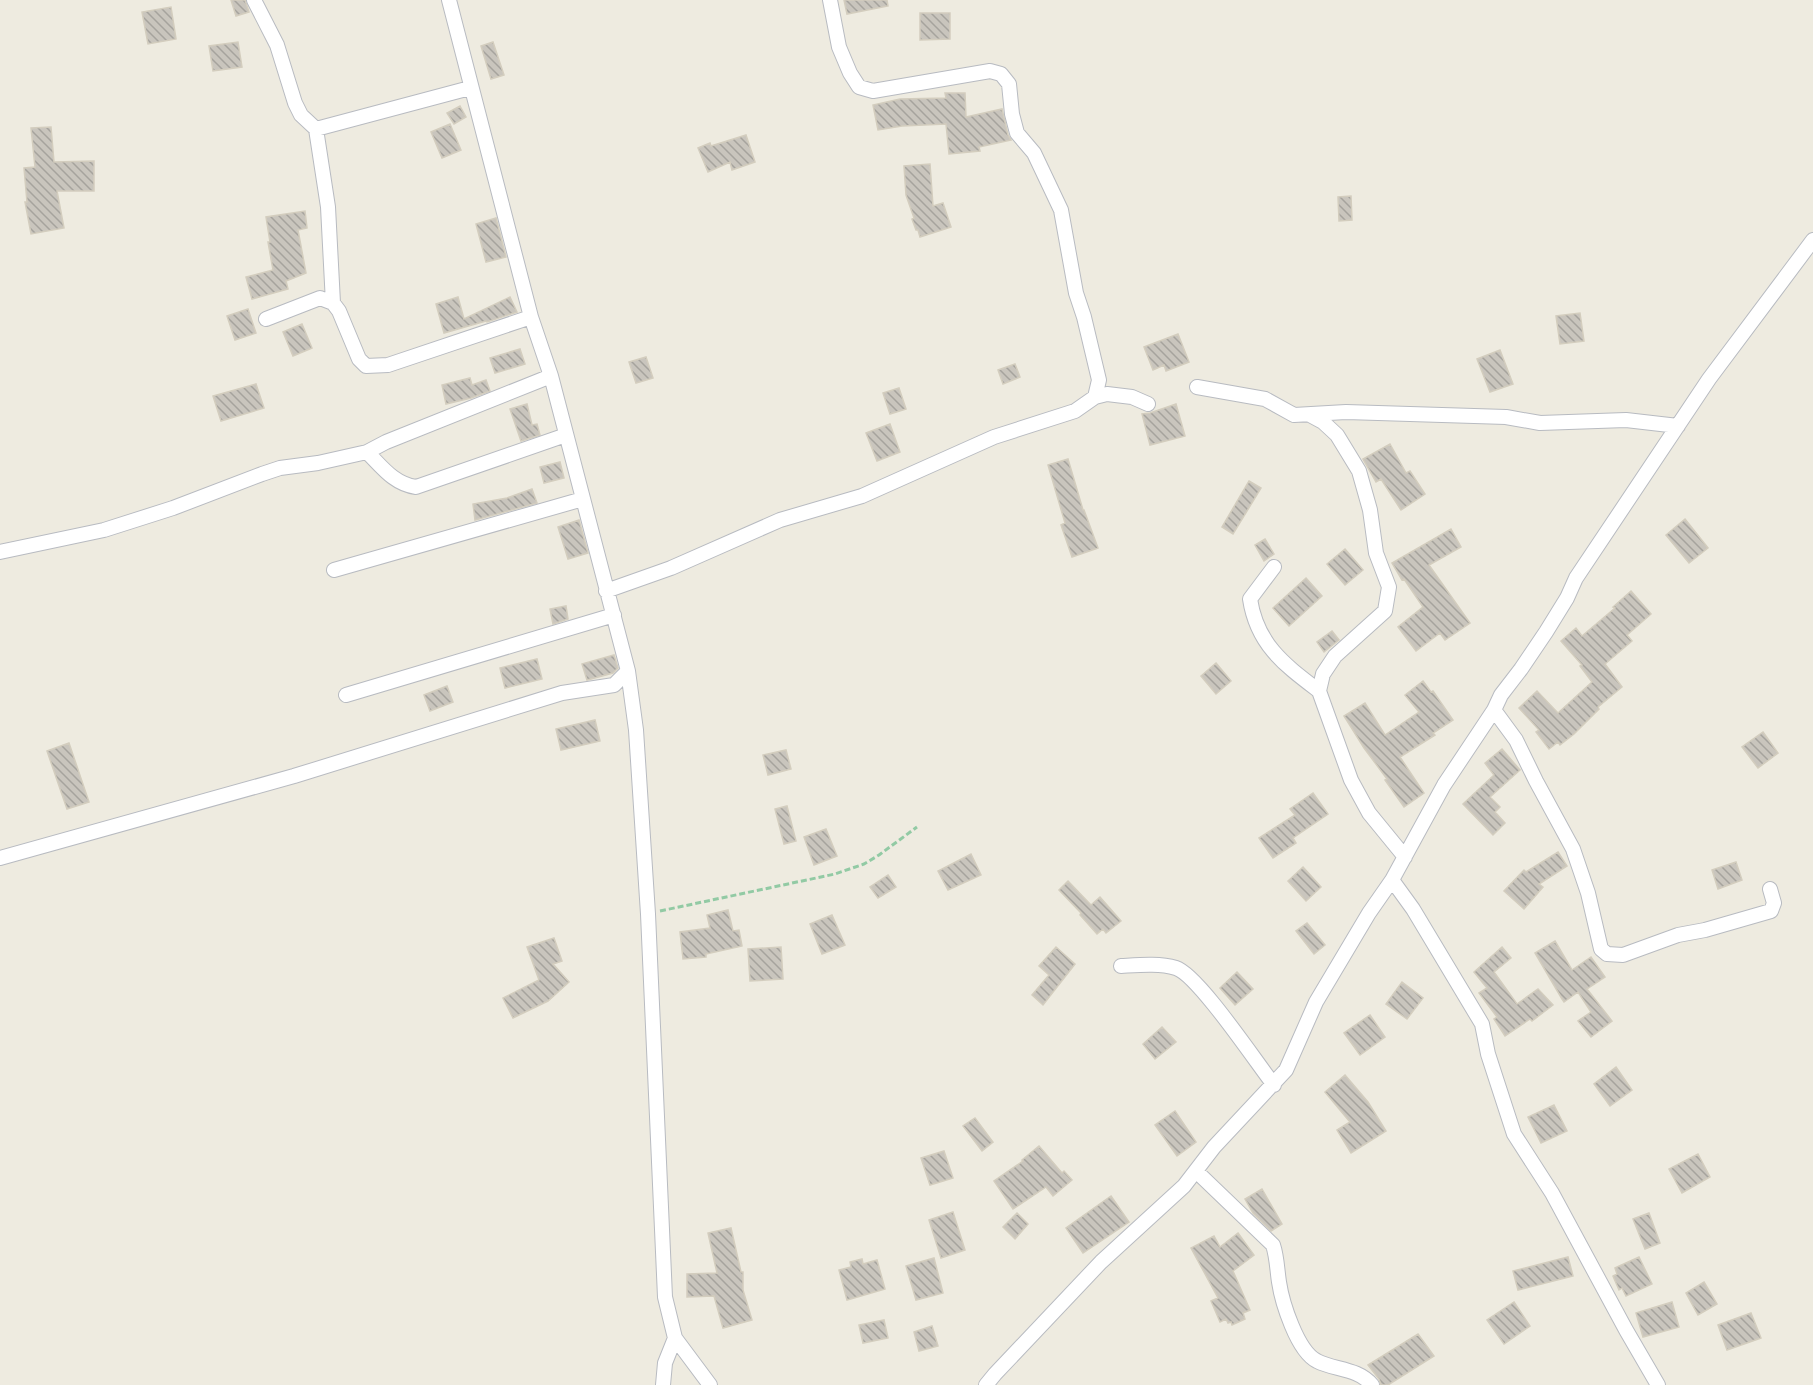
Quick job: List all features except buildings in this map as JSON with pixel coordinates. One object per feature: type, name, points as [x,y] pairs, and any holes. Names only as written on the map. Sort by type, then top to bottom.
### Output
[{"type":"street","points":[[254,0],[277,45],[295,103],[301,115],[316,129],[328,207],[333,303]]},
{"type":"street","points":[[449,0],[531,317],[551,376],[628,671],[636,730],[648,914],[665,1297],[675,1338],[710,1385]]},
{"type":"street","points":[[830,0],[839,47],[859,87],[873,91],[990,71],[1001,74],[1009,84],[1017,134],[1034,153],[1061,210],[1076,292],[1099,380],[1095,397]]},
{"type":"street","points":[[316,129],[470,88]]},
{"type":"street","points":[[986,1385],[1101,1262],[1184,1186],[1214,1147],[1286,1070],[1316,1002],[1369,913],[1392,880],[1443,785],[1494,710],[1501,695],[1546,632],[1567,598],[1576,578],[1709,379],[1813,240]]},
{"type":"street","points":[[266,319],[320,298],[333,303],[339,311],[358,359],[366,366],[388,365],[531,317]]},
{"type":"street","points":[[0,551],[104,530],[136,521],[280,468],[318,463],[368,452],[386,442],[551,376]]},
{"type":"street","points":[[1197,387],[1265,399],[1294,415],[1346,412],[1506,417],[1540,423],[1626,420],[1678,426]]},
{"type":"street","points":[[606,591],[671,568],[780,520],[861,496],[994,437],[1075,411],[1095,397],[1107,394],[1132,397],[1148,405]]},
{"type":"street","points":[[1310,415],[1337,435],[1359,471],[1370,510],[1376,553],[1389,587],[1385,611],[1335,656],[1323,674],[1319,691]]},
{"type":"street","points":[[368,452],[395,480],[404,486],[416,487],[566,435]]},
{"type":"street","points":[[334,570],[583,499]]},
{"type":"street","points":[[1274,567],[1250,599],[1253,617],[1264,639],[1284,664],[1319,691],[1351,780],[1369,813],[1405,856]]},
{"type":"street","points":[[346,695],[614,615]]},
{"type":"street","points":[[0,858],[294,776],[562,693],[614,685],[628,671]]},
{"type":"street","points":[[614,685],[632,699]]},
{"type":"street","points":[[1494,710],[1516,740],[1573,849],[1588,893],[1601,949],[1607,954],[1623,955],[1678,935],[1705,930],[1772,910],[1774,903],[1770,889]]},
{"type":"street","points":[[1392,880],[1413,909],[1482,1024],[1488,1054],[1514,1134],[1552,1193],[1658,1385]]},
{"type":"street","points":[[1121,966],[1154,965],[1178,969],[1191,978],[1274,1085]]},
{"type":"street","points":[[1197,1172],[1273,1245],[1279,1284],[1294,1331],[1302,1347],[1315,1360],[1354,1373],[1372,1385]]},
{"type":"street","points":[[663,1385],[665,1363],[675,1338]]},
{"type":"path","points":[[648,914],[835,874],[872,859],[917,827]]}]
